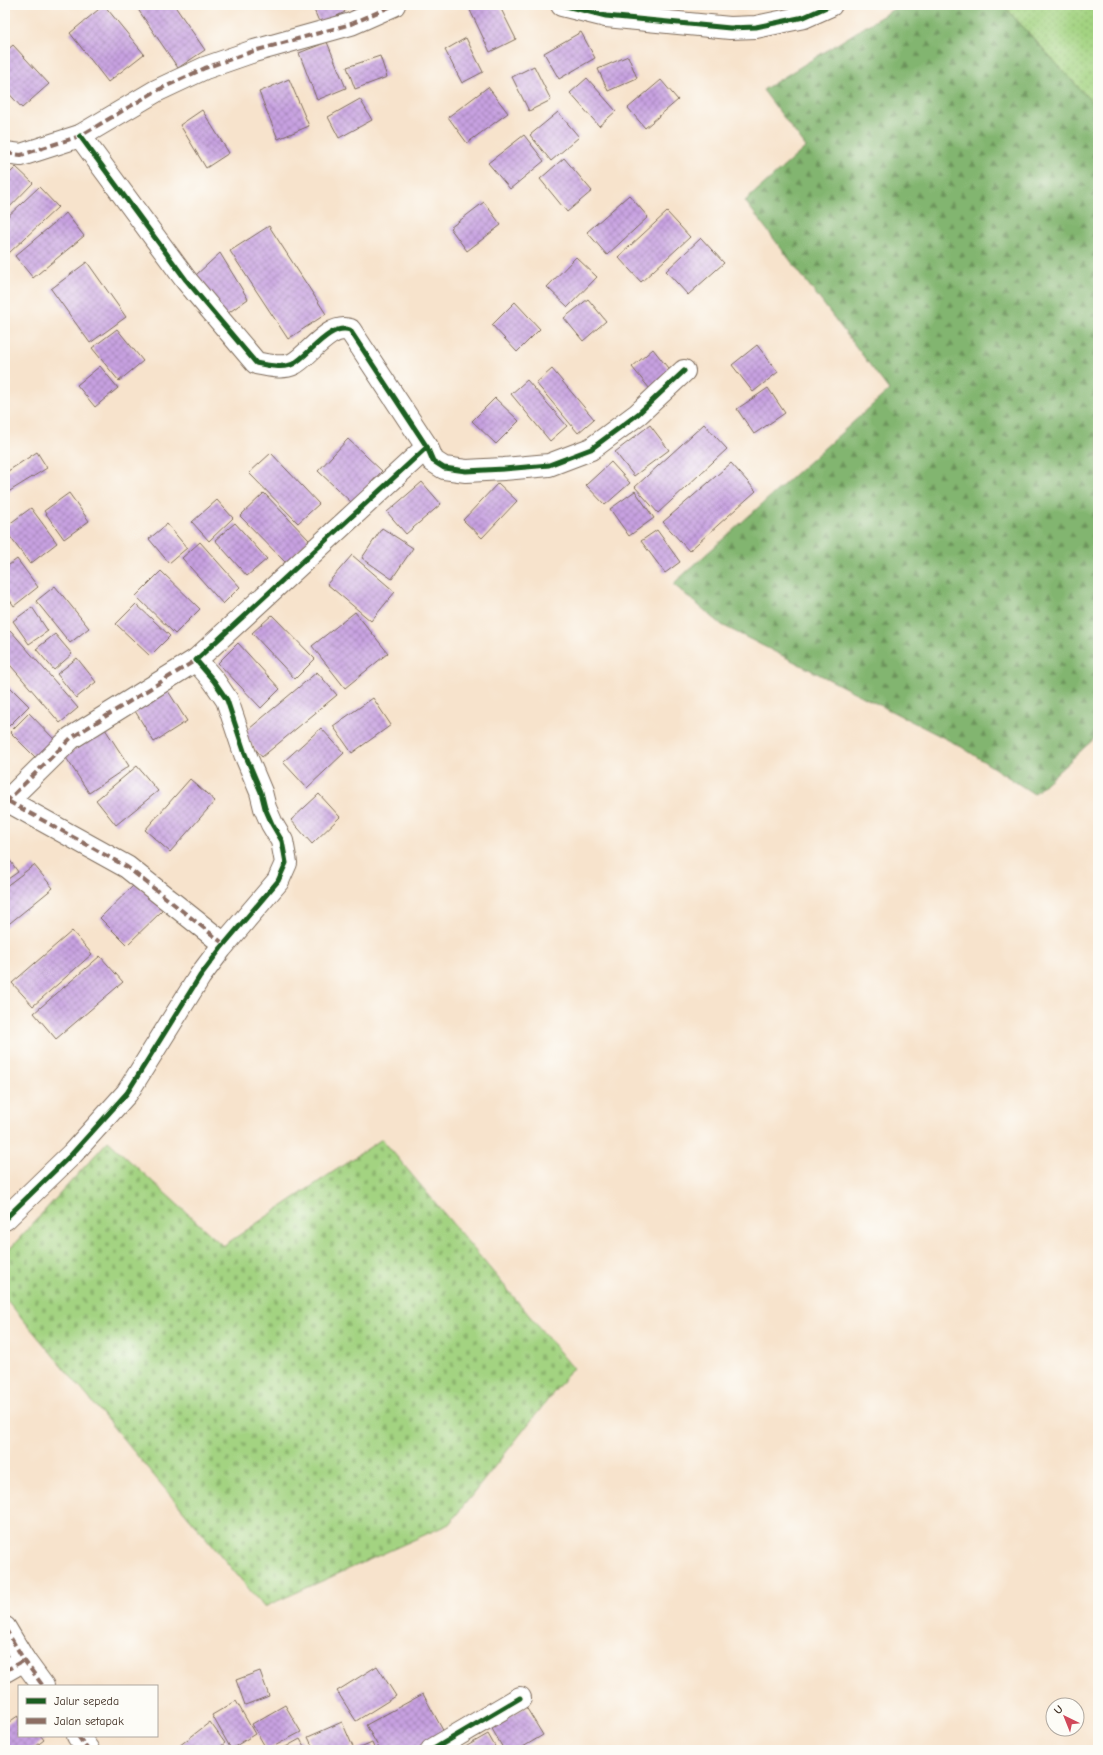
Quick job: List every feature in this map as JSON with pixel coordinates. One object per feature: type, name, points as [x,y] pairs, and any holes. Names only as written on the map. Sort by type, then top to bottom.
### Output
[{"type":"street","points":[[5,153],[22,155],[80,136],[156,91],[205,68],[254,51],[351,24],[394,5]]},
{"type":"street","points":[[562,5],[606,16],[730,28],[756,27],[804,17],[831,5]]},
{"type":"street","points":[[80,136],[186,280],[256,363],[279,366],[293,364],[330,333],[342,329],[350,330],[427,447],[432,461],[444,468],[466,471],[504,469],[549,464],[561,461],[591,449],[638,414],[684,371]]},
{"type":"street","points":[[224,944],[127,867],[6,802],[71,738],[196,660],[427,447]]},
{"type":"street","points":[[5,1219],[72,1154],[127,1093],[200,976],[224,944],[278,881],[286,863],[282,841],[265,808],[261,792],[245,754],[227,700],[214,681],[196,660]]},
{"type":"street","points":[[5,1628],[24,1660],[42,1685]]},
{"type":"street","points":[[5,1672],[24,1660]]},
{"type":"street","points":[[432,1750],[520,1698]]},
{"type":"street","points":[[79,1737],[88,1750]]},
{"type":"green space","points":[[900,5],[1003,5],[1098,109],[1098,735],[1034,794],[960,746],[722,625],[673,584],[889,390],[745,201],[806,147],[763,90]]},
{"type":"green space","points":[[1003,5],[1098,5],[1098,109]]},
{"type":"green space","points":[[382,1139],[573,1368],[449,1524],[264,1607],[5,1298],[5,1254],[108,1141],[223,1246]]},
{"type":"building","points":[[104,5],[144,54],[108,82],[70,33]]},
{"type":"building","points":[[135,5],[174,5],[205,50],[178,68]]},
{"type":"building","points":[[312,5],[342,5],[345,12],[320,24]]},
{"type":"building","points":[[351,5],[377,5],[355,15]]},
{"type":"building","points":[[499,5],[516,39],[490,52],[468,6]]},
{"type":"building","points":[[581,32],[595,58],[559,79],[544,53]]},
{"type":"building","points":[[466,38],[483,72],[462,83],[445,50]]},
{"type":"building","points":[[327,42],[346,88],[317,100],[299,53]]},
{"type":"building","points":[[13,45],[49,84],[22,108],[5,89],[5,52]]},
{"type":"building","points":[[380,56],[387,77],[355,89],[347,67]]},
{"type":"building","points":[[628,56],[637,78],[608,91],[598,69]]},
{"type":"building","points":[[534,66],[551,100],[529,111],[512,77]]},
{"type":"building","points":[[587,78],[616,111],[599,126],[570,93]]},
{"type":"building","points":[[289,79],[309,126],[278,139],[259,92]]},
{"type":"building","points":[[661,80],[678,100],[645,128],[628,108]]},
{"type":"building","points":[[488,87],[508,113],[467,143],[448,117]]},
{"type":"building","points":[[360,99],[372,120],[339,138],[328,117]]},
{"type":"building","points":[[202,110],[229,153],[206,168],[180,125]]},
{"type":"building","points":[[558,112],[579,137],[551,161],[530,135]]},
{"type":"building","points":[[524,135],[544,161],[510,189],[488,163]]},
{"type":"building","points":[[564,158],[592,191],[567,212],[540,179]]},
{"type":"building","points":[[16,167],[33,183],[5,212],[5,178]]},
{"type":"building","points":[[39,187],[58,207],[9,253],[5,249],[5,219]]},
{"type":"building","points":[[629,195],[648,217],[607,255],[587,232]]},
{"type":"building","points":[[484,202],[501,225],[467,251],[450,228]]},
{"type":"building","points":[[667,212],[690,237],[641,282],[618,257]]},
{"type":"building","points":[[66,213],[84,236],[33,278],[15,256]]},
{"type":"building","points":[[269,226],[326,314],[288,339],[230,251]]},
{"type":"building","points":[[701,238],[724,263],[688,295],[666,271]]},
{"type":"building","points":[[220,253],[248,299],[224,316],[196,275]]},
{"type":"building","points":[[576,257],[597,277],[568,307],[547,287]]},
{"type":"building","points":[[87,262],[126,317],[90,343],[51,289]]},
{"type":"building","points":[[588,299],[606,321],[583,341],[564,318]]},
{"type":"building","points":[[515,302],[540,329],[517,352],[492,325]]},
{"type":"building","points":[[117,329],[143,361],[119,381],[92,348]]},
{"type":"building","points":[[757,345],[778,372],[753,392],[732,365]]},
{"type":"building","points":[[653,349],[675,377],[654,394],[632,367]]},
{"type":"building","points":[[100,366],[118,388],[95,407],[77,385]]},
{"type":"building","points":[[552,369],[594,419],[578,433],[536,383]]},
{"type":"building","points":[[527,380],[567,426],[550,441],[511,394]]},
{"type":"building","points":[[768,388],[785,413],[754,434],[737,409]]},
{"type":"building","points":[[495,398],[519,421],[496,444],[472,421]]},
{"type":"building","points":[[704,424],[727,449],[658,513],[635,487]]},
{"type":"building","points":[[650,425],[669,450],[634,476],[615,452]]},
{"type":"building","points":[[348,439],[382,471],[352,503],[318,471]]},
{"type":"building","points":[[37,452],[47,468],[5,494],[5,473]]},
{"type":"building","points":[[271,453],[319,504],[298,523],[249,473]]},
{"type":"building","points":[[611,462],[630,483],[605,505],[586,485]]},
{"type":"building","points":[[731,463],[756,491],[689,551],[663,522]]},
{"type":"building","points":[[422,482],[441,504],[406,534],[387,512]]},
{"type":"building","points":[[498,483],[517,501],[482,538],[463,520]]},
{"type":"building","points":[[635,491],[654,518],[629,536],[610,509]]},
{"type":"building","points":[[69,493],[89,521],[64,539],[44,511]]},
{"type":"building","points":[[264,493],[309,540],[286,563],[240,516]]},
{"type":"building","points":[[217,500],[233,518],[209,541],[192,522]]},
{"type":"building","points":[[31,508],[57,543],[30,564],[5,530],[5,527]]},
{"type":"building","points":[[235,523],[267,559],[247,576],[215,540]]},
{"type":"building","points":[[167,524],[187,548],[169,563],[149,539]]},
{"type":"building","points":[[382,528],[413,548],[392,579],[362,558]]},
{"type":"building","points":[[657,530],[680,562],[665,573],[641,541]]},
{"type":"building","points":[[200,542],[240,587],[223,604],[182,558]]},
{"type":"building","points":[[352,555],[395,592],[371,621],[327,584]]},
{"type":"building","points":[[17,559],[38,587],[14,606],[5,593],[5,568]]},
{"type":"building","points":[[161,571],[200,609],[175,634],[136,596]]},
{"type":"building","points":[[55,586],[89,628],[70,643],[36,601]]},
{"type":"building","points":[[136,604],[170,636],[150,656],[116,624]]},
{"type":"building","points":[[32,607],[48,631],[29,644],[13,621]]},
{"type":"building","points":[[355,612],[388,653],[345,688],[312,646]]},
{"type":"building","points":[[272,615],[315,659],[295,679],[252,633]]},
{"type":"building","points":[[11,631],[78,708],[60,723],[5,659],[5,636]]},
{"type":"building","points":[[55,634],[72,654],[54,670],[36,649]]},
{"type":"building","points":[[238,643],[280,689],[261,708],[218,663]]},
{"type":"building","points":[[77,658],[96,682],[76,698],[57,674]]},
{"type":"building","points":[[317,672],[337,695],[262,757],[243,734]]},
{"type":"building","points":[[9,686],[29,706],[9,726],[5,723],[5,690]]},
{"type":"building","points":[[168,691],[187,721],[154,742],[135,711]]},
{"type":"building","points":[[373,698],[391,725],[352,753],[333,726]]},
{"type":"building","points":[[29,713],[56,741],[38,760],[10,732]]},
{"type":"building","points":[[321,728],[344,753],[307,788],[283,762]]},
{"type":"building","points":[[105,729],[129,766],[89,793],[65,756]]},
{"type":"building","points":[[137,766],[158,791],[116,825],[96,800]]},
{"type":"building","points":[[190,779],[215,801],[170,852],[145,830]]},
{"type":"building","points":[[319,794],[340,817],[312,844],[291,820]]},
{"type":"building","points":[[5,853],[18,872],[5,881]]},
{"type":"building","points":[[34,865],[53,888],[5,927],[5,887]]},
{"type":"building","points":[[136,883],[163,910],[127,945],[100,918]]},
{"type":"building","points":[[72,931],[92,954],[33,1006],[12,983]]},
{"type":"building","points":[[100,956],[123,982],[56,1039],[34,1013]]},
{"type":"building","points":[[377,1666],[396,1696],[356,1721],[337,1691]]},
{"type":"building","points":[[260,1671],[269,1696],[245,1705],[236,1680]]},
{"type":"building","points":[[423,1694],[445,1734],[416,1750],[380,1750],[366,1725]]},
{"type":"building","points":[[236,1701],[255,1734],[231,1749],[212,1715]]},
{"type":"building","points":[[285,1705],[301,1732],[267,1750],[252,1724]]},
{"type":"building","points":[[526,1707],[543,1735],[518,1750],[504,1750],[491,1727]]},
{"type":"building","points":[[18,1716],[18,1737],[42,1737],[44,1740],[31,1750],[5,1750],[5,1725]]},
{"type":"building","points":[[210,1722],[225,1743],[216,1750],[182,1750],[179,1746]]},
{"type":"building","points":[[342,1722],[353,1747],[347,1750],[314,1750],[308,1737]]},
{"type":"building","points":[[488,1734],[497,1750],[460,1750]]},
{"type":"building","points":[[300,1739],[306,1750],[280,1750]]},
{"type":"building","points":[[372,1743],[375,1750],[356,1750]]},
{"type":"marked path","points":[[5,153],[21,155],[80,136],[156,91],[205,68],[254,51],[351,24],[394,5]]},
{"type":"marked path","points":[[5,803],[71,738],[196,660]]},
{"type":"marked path","points":[[8,801],[127,867],[224,944]]},
{"type":"marked path","points":[[5,1628],[24,1660],[42,1685]]},
{"type":"marked path","points":[[5,1671],[24,1660]]},
{"type":"marked path","points":[[79,1737],[88,1750]]},
{"type":"cycle path","points":[[562,5],[606,16],[730,28],[756,27],[804,17],[831,5]]},
{"type":"cycle path","points":[[80,136],[186,280],[256,363],[274,366],[293,364],[334,331],[342,329],[350,330],[427,447],[433,461],[444,468],[466,471],[549,465],[591,449],[638,414],[684,371]]},
{"type":"cycle path","points":[[5,1219],[72,1154],[127,1093],[200,976],[221,948],[278,881],[286,863],[282,841],[265,808],[261,792],[245,754],[227,700],[214,681],[196,660],[427,447]]},
{"type":"cycle path","points":[[432,1750],[520,1698]]}]
